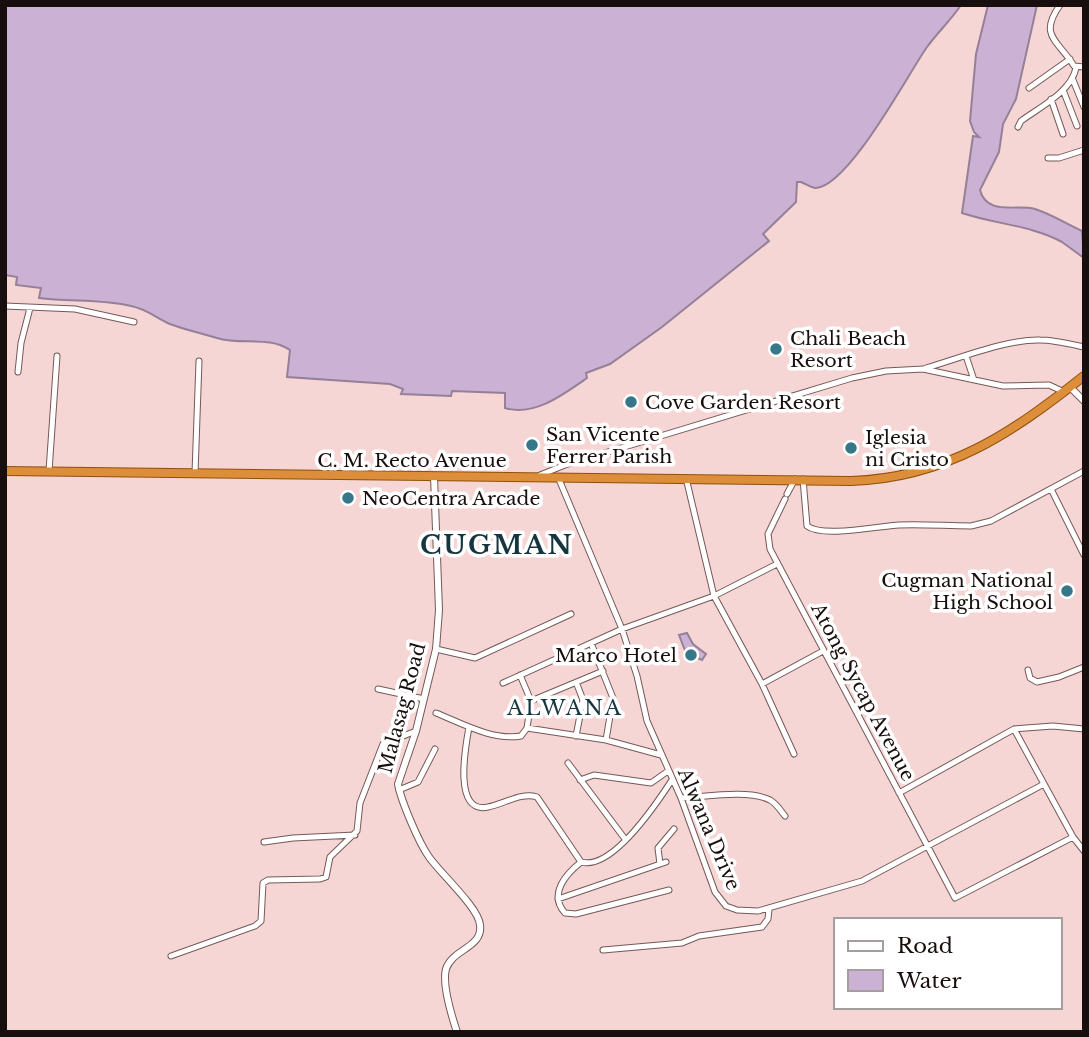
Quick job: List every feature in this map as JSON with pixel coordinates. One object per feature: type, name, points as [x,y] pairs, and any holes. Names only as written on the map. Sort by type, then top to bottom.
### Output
[{"type":"highway","name":"C. M. Recto Avenue","points":[[5,471],[881,479],[941,465],[1000,437],[1084,376]]},
{"type":"street","points":[[1017,127],[1073,80],[1076,68],[1049,30],[1050,22],[1060,5]]},
{"type":"street","points":[[1029,88],[1070,59]]},
{"type":"street","points":[[1076,68],[1084,66]]},
{"type":"street","points":[[1073,80],[1084,107]]},
{"type":"street","points":[[1063,90],[1077,126]]},
{"type":"street","points":[[1051,99],[1063,134]]},
{"type":"street","points":[[1048,158],[1059,158],[1084,150]]},
{"type":"street","points":[[5,306],[75,309],[134,323]]},
{"type":"street","points":[[18,372],[21,343],[30,308]]},
{"type":"street","points":[[538,476],[565,465],[852,378],[886,371],[923,369],[1029,341],[1041,340],[1084,347]]},
{"type":"street","points":[[49,471],[57,356]]},
{"type":"street","points":[[966,356],[974,380]]},
{"type":"street","points":[[195,473],[199,361]]},
{"type":"street","points":[[923,369],[1003,386],[1049,386],[1067,390],[1084,401]]},
{"type":"street","points":[[799,479],[807,526],[835,531],[898,525],[982,524],[1084,471]]},
{"type":"street","name":"Malasag Road","points":[[434,477],[439,610],[436,649],[416,731],[398,777],[399,790],[428,856],[480,923],[481,932],[475,942],[450,961],[446,968],[445,980],[457,1032]]},
{"type":"street","name":"Alwana Drive","points":[[558,477],[622,629],[637,676],[643,710],[671,780],[681,797],[709,877],[721,901],[737,910],[758,911],[862,881],[1044,784]]},
{"type":"street","points":[[687,478],[714,596],[762,684],[794,754]]},
{"type":"street","name":"Atong Sycap Avenue","points":[[799,479],[786,497],[768,539],[777,564],[955,898],[1073,837]]},
{"type":"street","points":[[1051,489],[1084,555]]},
{"type":"street","points":[[503,683],[622,629],[714,596],[777,564]]},
{"type":"street","points":[[436,649],[475,658],[570,614]]},
{"type":"street","points":[[591,643],[614,698],[606,740]]},
{"type":"street","points":[[762,684],[823,651]]},
{"type":"street","points":[[1028,670],[1030,678],[1037,682],[1084,667]]},
{"type":"street","points":[[531,701],[603,671]]},
{"type":"street","points":[[436,713],[469,727],[507,737],[521,736],[527,728],[531,701],[520,675]]},
{"type":"street","points":[[576,682],[583,700],[576,736]]},
{"type":"street","points":[[378,689],[425,699]]},
{"type":"street","points":[[900,793],[1014,729],[1053,726],[1084,729]]},
{"type":"street","points":[[469,727],[464,773],[466,791],[471,801],[485,808],[529,795],[537,797],[581,862]]},
{"type":"street","points":[[527,728],[606,740],[661,755]]},
{"type":"street","points":[[1014,729],[1073,837],[1084,851]]},
{"type":"street","points":[[171,956],[255,926],[261,921],[263,883],[278,879],[326,877],[330,857],[357,831],[360,803],[383,744],[416,731]]},
{"type":"street","points":[[399,790],[418,782],[435,749]]},
{"type":"street","points":[[568,763],[625,839]]},
{"type":"street","points":[[580,779],[594,775],[646,784],[655,782],[668,771]]},
{"type":"street","points":[[669,890],[576,914],[565,913],[558,899],[559,888],[566,876],[581,862],[595,863],[625,839],[650,812],[671,780]]},
{"type":"street","points":[[681,797],[761,797],[776,804],[785,816]]},
{"type":"street","points":[[558,899],[663,863],[657,848],[674,829]]},
{"type":"street","points":[[264,842],[355,835]]},
{"type":"street","points":[[603,950],[682,943],[699,936],[762,927],[768,919],[769,909]]},
{"type":"water","points":[[5,5],[961,5],[927,47],[877,127],[845,169],[829,182],[816,188],[797,182],[796,202],[763,234],[769,241],[662,327],[610,364],[586,373],[587,378],[569,391],[538,407],[516,410],[505,408],[505,393],[452,391],[451,396],[401,394],[403,389],[390,384],[287,377],[290,350],[282,346],[217,338],[165,322],[137,307],[97,301],[39,298],[41,288],[16,285],[17,277],[5,275]]},
{"type":"water","points":[[988,5],[1037,5],[1016,99],[1003,124],[999,152],[980,190],[984,198],[995,206],[1035,209],[1082,231],[1084,258],[1050,236],[962,213],[973,136],[979,137],[970,121],[976,54]]},
{"type":"water","points":[[687,633],[693,644],[706,654],[702,660],[686,653],[679,635]]},
{"type":"place","name":"Chali Beach Resort","points":[[776,349]]},
{"type":"place","name":"Cove Garden Resort","points":[[631,402]]},
{"type":"place","name":"San Vicente Ferrer Parish","points":[[532,445]]},
{"type":"place","name":"Iglesia ni Cristo","points":[[851,448]]},
{"type":"place","name":"NeoCentra Arcade","points":[[348,498]]},
{"type":"place","name":"Cugman National High School","points":[[1067,591]]},
{"type":"place","name":"Marco Hotel","points":[[691,655]]},
{"type":"district","name":"CUGMAN","points":[[497,545]]},
{"type":"district","name":"ALWANA","points":[[565,708]]}]
